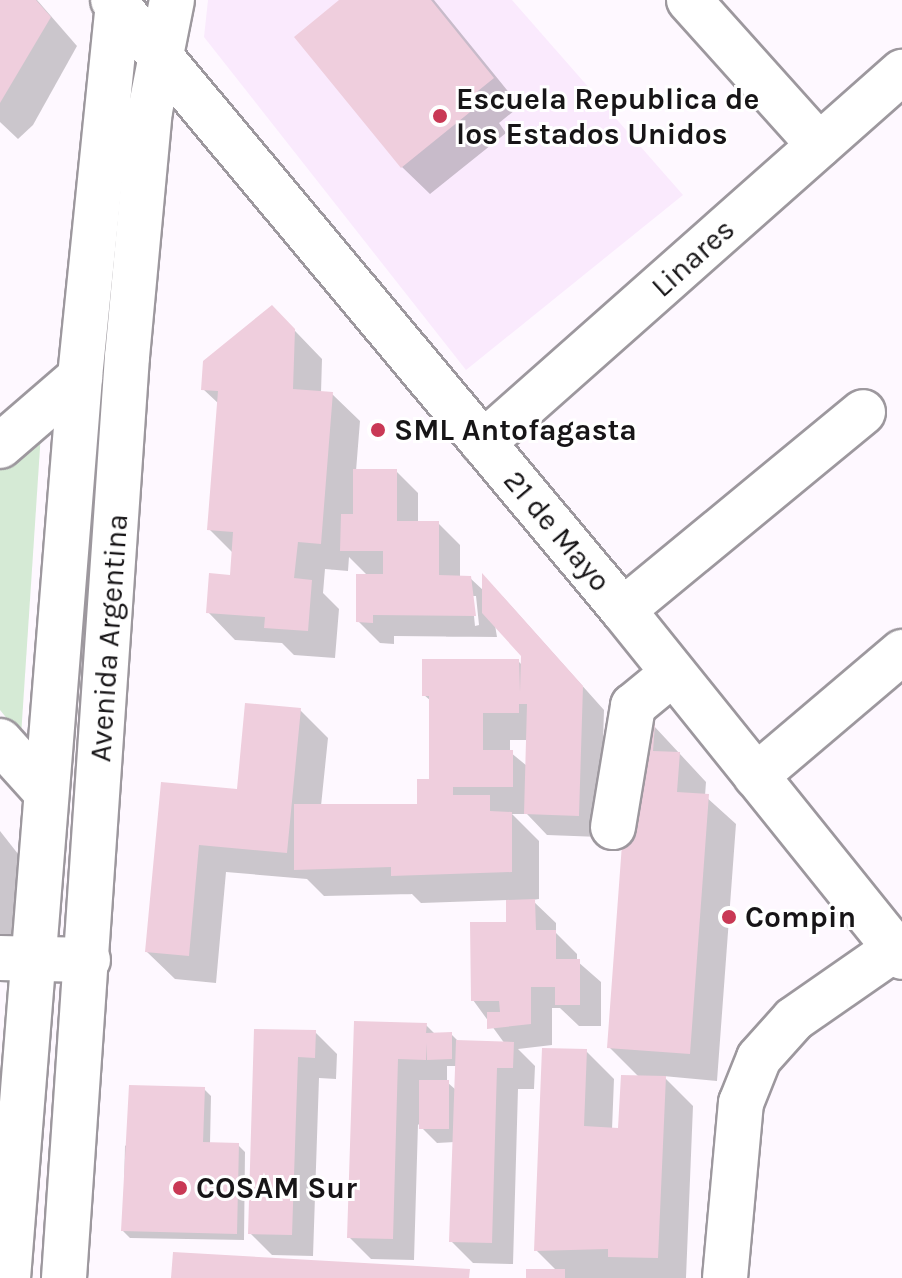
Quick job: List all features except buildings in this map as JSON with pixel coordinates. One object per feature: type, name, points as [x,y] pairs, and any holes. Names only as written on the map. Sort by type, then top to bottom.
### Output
[{"type":"street","name":"Avenida Argentina","points":[[64,1278],[129,341],[150,111],[172,0]]},
{"type":"street","points":[[689,0],[819,145]]},
{"type":"street","name":"Avenida Argentina","points":[[8,1278],[16,959],[46,792],[80,377],[116,2]]},
{"type":"street","name":"21 de Mayo","points":[[116,2],[623,610],[672,674],[900,950]]},
{"type":"street","name":"Linares","points":[[483,443],[902,72]]},
{"type":"street","points":[[0,446],[80,377]]},
{"type":"street","points":[[623,610],[863,412]]},
{"type":"street","points":[[756,776],[902,652]]},
{"type":"street","points":[[613,827],[633,706],[672,674]]},
{"type":"street","points":[[0,741],[46,792]]},
{"type":"street","points":[[725,1278],[739,1115],[759,1058],[794,1019],[900,950]]},
{"type":"street","points":[[16,959],[88,960]]},
{"type":"shaded area","name":"Escuela Republica de los Estados Unidos","points":[[208,0],[512,0],[683,195],[466,370],[204,37]]},
{"type":"green space","points":[[41,433],[21,736],[0,710],[0,459]]},
{"type":"place","name":"Escuela Republica de los Estados Unidos","points":[[440,116]]},
{"type":"place","name":"SML Antofagasta","points":[[378,430]]},
{"type":"place","name":"Compin","points":[[729,917]]},
{"type":"place","name":"COSAM Sur","points":[[180,1188]]}]
